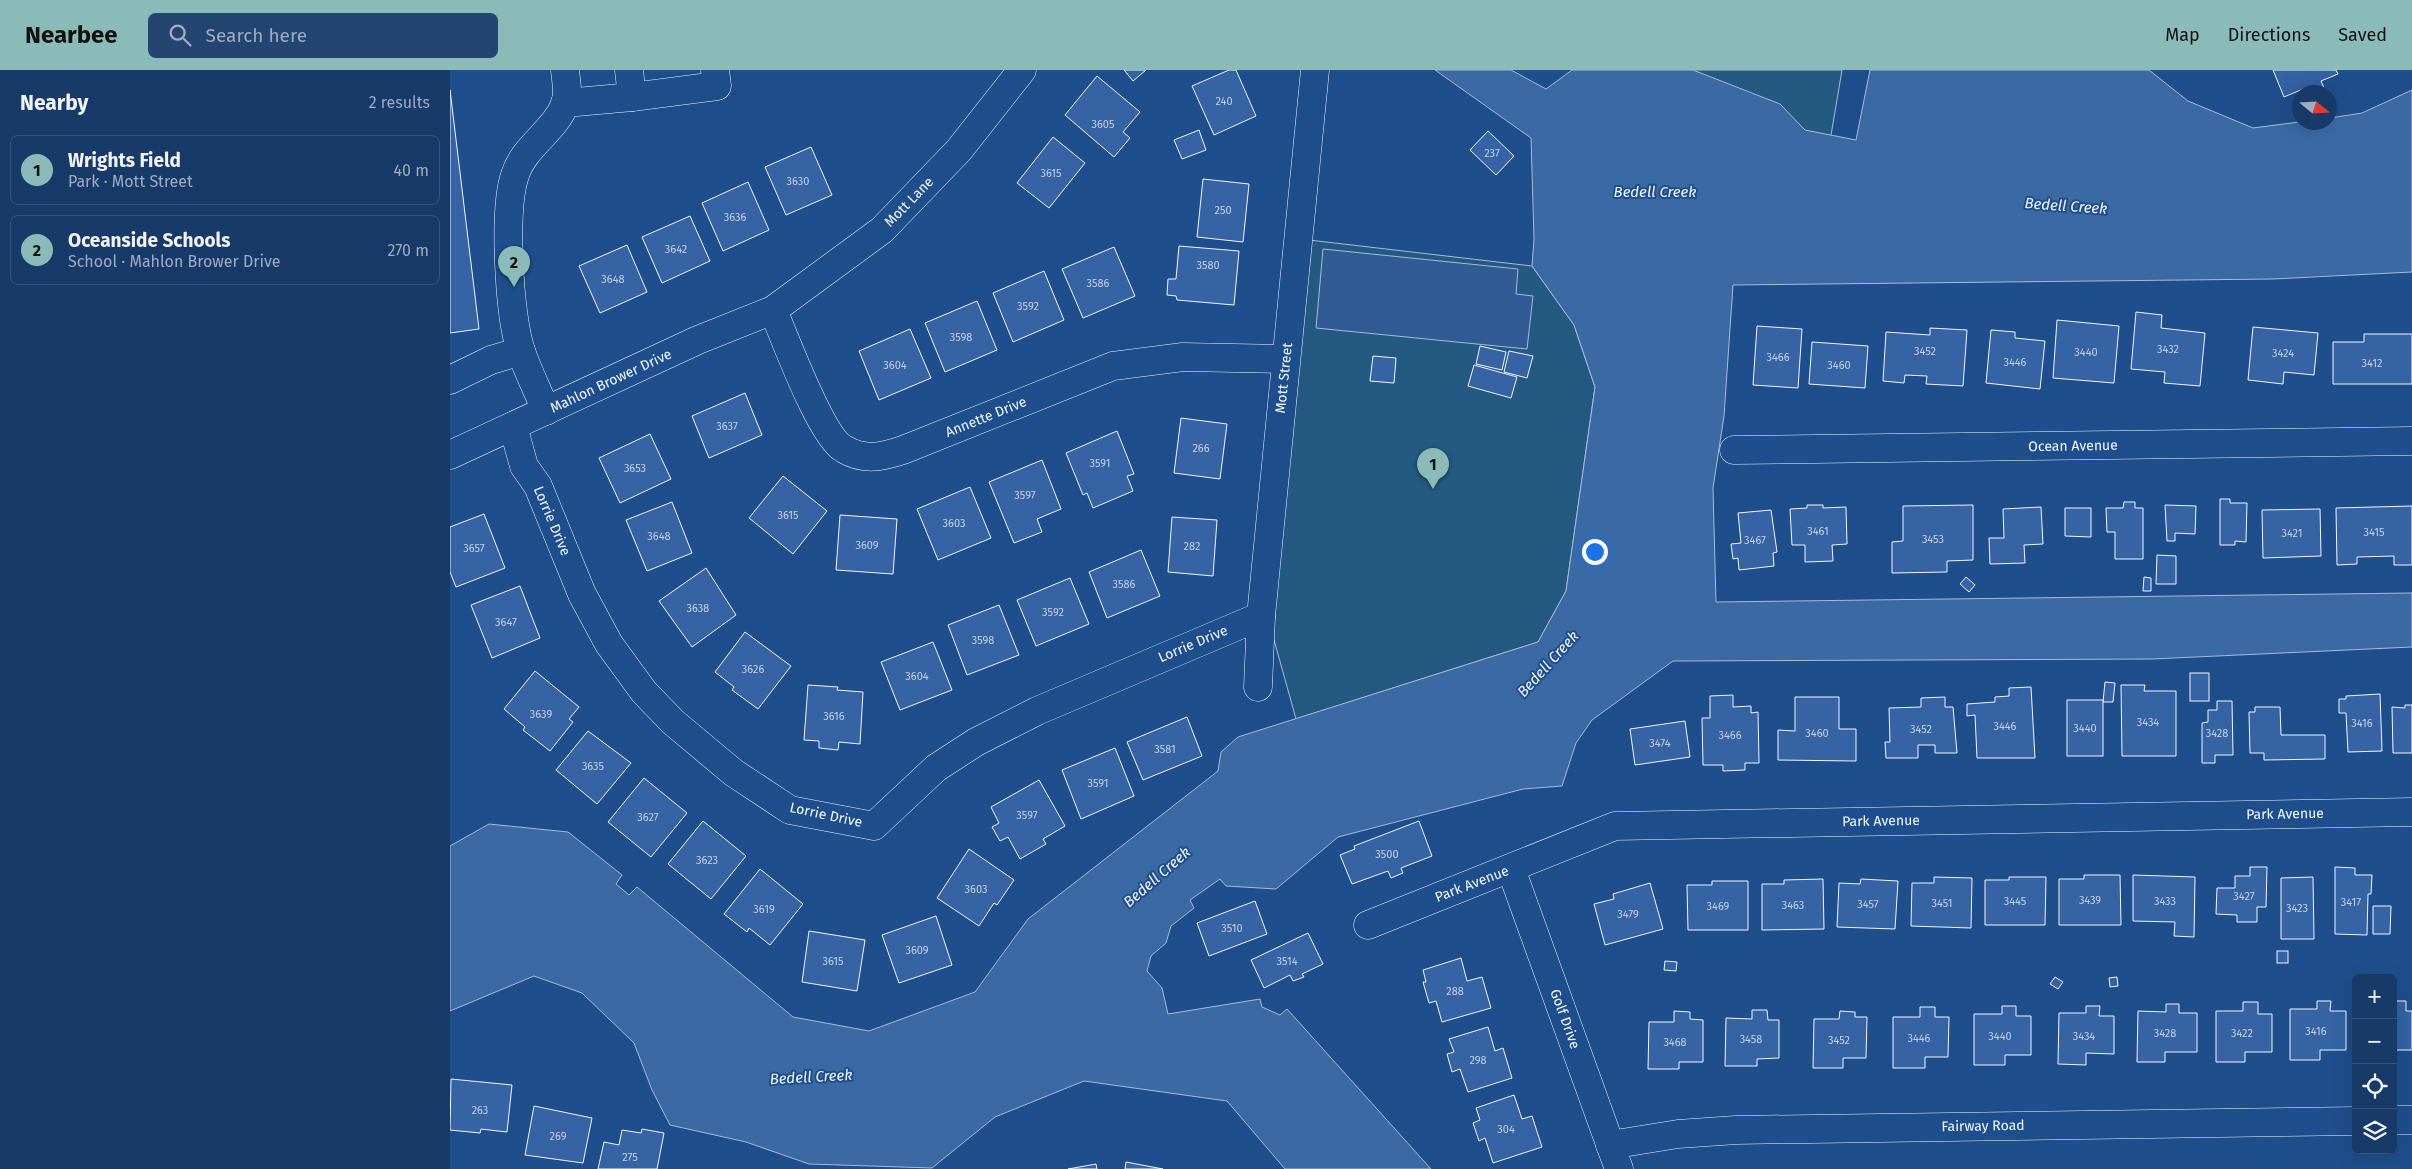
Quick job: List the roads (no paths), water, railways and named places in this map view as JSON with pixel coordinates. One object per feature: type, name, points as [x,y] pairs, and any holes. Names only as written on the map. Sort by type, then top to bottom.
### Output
[{"type":"street","points":[[546,411],[521,351],[515,327],[508,229],[509,198],[515,174],[526,153],[558,118],[565,103],[567,88],[565,70]]},
{"type":"street","points":[[629,70],[632,96]]},
{"type":"street","points":[[565,103],[717,86],[715,70]]},
{"type":"street","name":"Mott Lane","points":[[773,310],[882,230],[959,150],[1022,70]]},
{"type":"street","name":"Mott Street","points":[[1258,687],[1261,616],[1315,70]]},
{"type":"street","name":"Annette Drive","points":[[773,310],[821,422],[842,449],[864,457],[880,457],[903,450],[1113,366],[1184,357],[1286,359]]},
{"type":"street","name":"Mahlon Brower Drive","points":[[450,455],[698,340],[773,310]]},
{"type":"street","points":[[450,380],[491,360],[521,351]]},
{"type":"street","name":"Lorrie Drive","points":[[513,426],[524,466],[538,486],[582,594],[609,644],[644,692],[673,722],[734,773],[790,810],[874,826],[936,768],[976,742],[1037,711],[1261,616]]},
{"type":"street","name":"Ocean Avenue","points":[[1734,450],[2412,441]]},
{"type":"street","name":"Park Avenue","points":[[1368,925],[1615,826],[2412,812]]},
{"type":"street","name":"Golf Drive","points":[[1511,869],[1615,1157]]},
{"type":"street","points":[[2397,1120],[2412,1120]]},
{"type":"street","name":"Fairway Road","points":[[1615,1157],[1678,1134],[1736,1130],[2352,1121]]},
{"type":"water","name":"Bedell Creek","points":[[1435,70],[1511,70],[1546,89],[1572,70],[1693,70],[1780,104],[1805,130],[1856,140],[1870,70],[2149,70],[2188,101],[2253,128],[2292,123],[2292,130],[2337,130],[2337,117],[2362,113],[2412,90],[2412,272],[2273,279],[1733,285],[1724,416],[1713,488],[1716,602],[2412,593],[2412,647],[2152,659],[1673,661],[1592,720],[1576,743],[1562,786],[1523,789],[1338,837],[1276,889],[1226,886],[1220,879],[1190,900],[1194,908],[1171,926],[1166,943],[1151,956],[1147,971],[1162,988],[1168,1014],[1260,999],[1262,1007],[1280,1015],[1287,1009],[1431,1169],[1285,1169],[1227,1101],[1084,1081],[995,1117],[932,1168],[809,1164],[746,1142],[670,1125],[652,1090],[634,1043],[582,993],[534,976],[450,1011],[450,846],[489,824],[568,832],[622,875],[616,884],[629,895],[637,887],[793,1017],[869,1031],[975,992],[1028,919],[1218,771],[1221,752],[1238,737],[1538,642],[1566,591],[1595,387],[1574,325],[1532,266],[1534,239],[1531,138]]},
{"type":"place","name":"Oceanside Schools","points":[[514,287]]},
{"type":"place","name":"Wrights Field","points":[[1433,489]]}]
